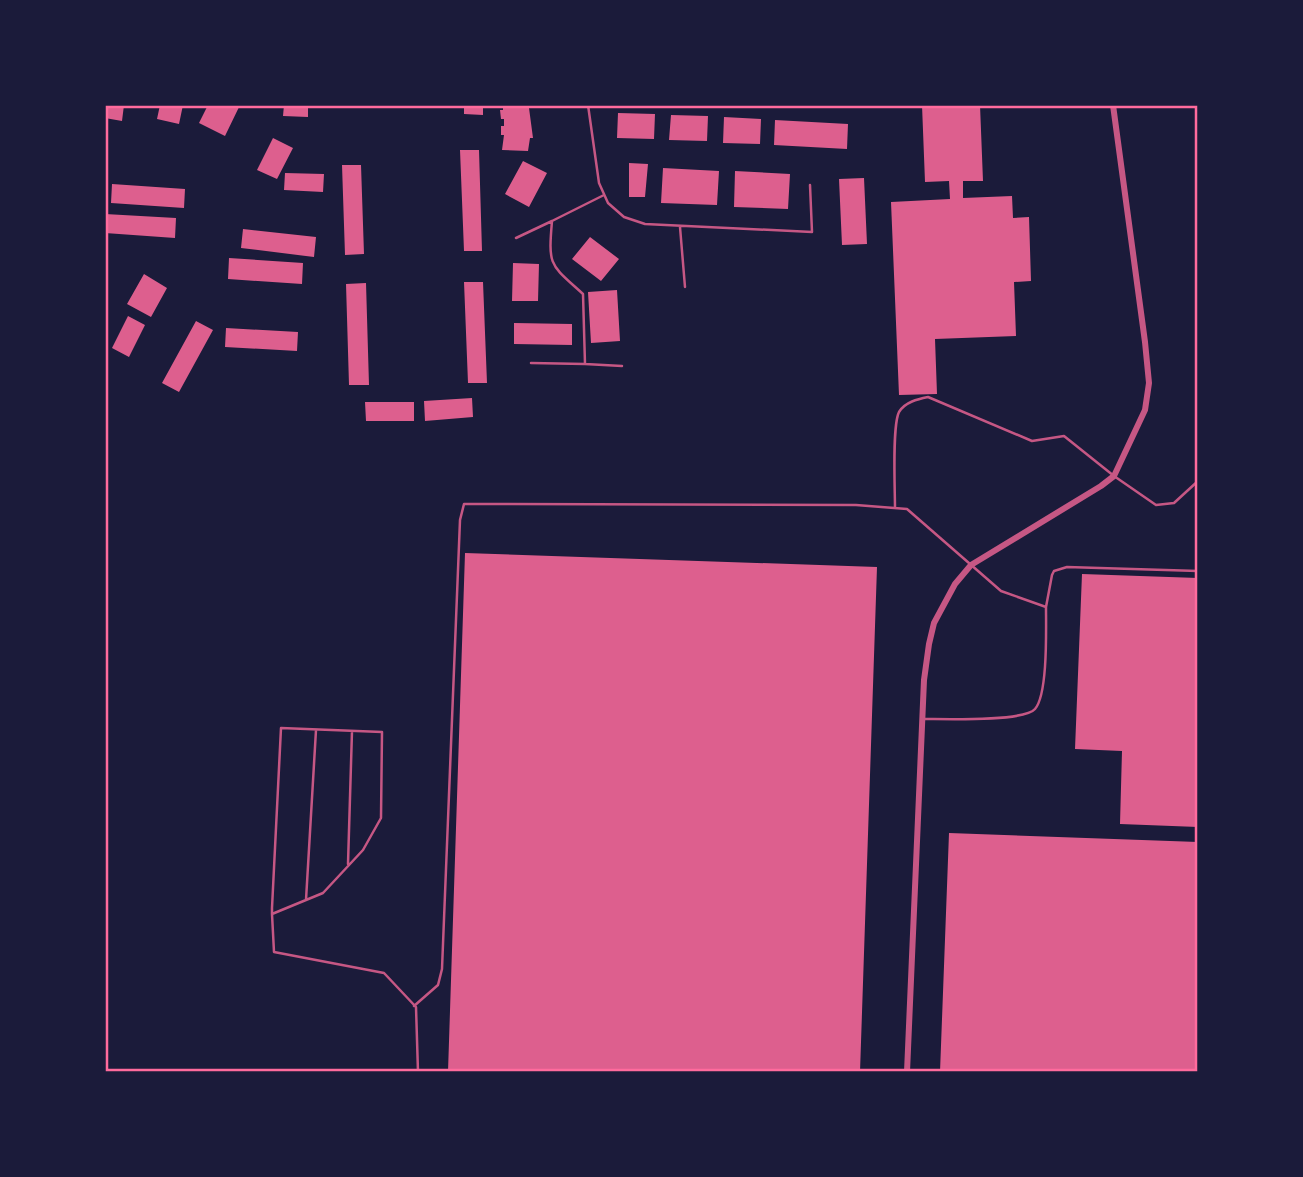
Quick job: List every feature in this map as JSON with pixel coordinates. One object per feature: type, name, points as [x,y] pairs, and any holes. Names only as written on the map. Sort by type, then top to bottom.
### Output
[{"type":"street","points":[[906,1072],[921,719],[929,644],[934,624],[955,584],[971,565],[1114,476],[1140,423],[1148,397],[1146,342],[1113,105]]},
{"type":"lane","points":[[588,105],[599,183],[615,211],[633,221],[680,226],[812,232],[810,185]]},
{"type":"lane","points":[[516,237],[604,195]]},
{"type":"lane","points":[[552,221],[549,249],[554,267],[583,294],[585,364]]},
{"type":"lane","points":[[680,226],[685,287]]},
{"type":"lane","points":[[531,363],[622,366]]},
{"type":"lane","points":[[895,508],[896,432],[899,413],[912,401],[928,397],[1032,440],[1064,436],[1156,505],[1174,503],[1198,481]]},
{"type":"lane","points":[[414,1006],[438,985],[442,969],[460,520],[464,504],[856,505],[907,509],[1001,591],[1046,607]]},
{"type":"lane","points":[[921,719],[986,719],[1027,715],[1034,711],[1043,691],[1046,607],[1052,575],[1057,570],[1067,567],[1198,571]]},
{"type":"lane","points":[[272,914],[323,893],[363,850],[381,818],[382,732],[281,729],[272,914],[274,952],[384,973],[414,1006],[418,1072]]},
{"type":"lane","points":[[306,900],[316,730]]},
{"type":"lane","points":[[348,866],[352,731]]},
{"type":"building","points":[[105,105],[124,105],[122,121],[105,118]]},
{"type":"building","points":[[160,105],[183,105],[179,124],[157,119]]},
{"type":"building","points":[[208,105],[240,105],[225,136],[199,123]]},
{"type":"building","points":[[284,105],[308,105],[308,117],[283,116]]},
{"type":"building","points":[[464,105],[483,105],[483,115],[464,114]]},
{"type":"building","points":[[503,105],[527,105],[529,108],[533,138],[530,138],[528,151],[502,150],[504,135],[501,135],[501,126],[504,126],[504,119],[501,119],[500,110],[503,110]]},
{"type":"building","points":[[922,105],[980,105],[983,181],[963,181],[963,198],[1012,196],[1013,218],[1029,217],[1031,281],[1014,282],[1016,336],[935,339],[937,394],[899,395],[891,202],[950,199],[949,181],[925,182]]},
{"type":"building","points":[[618,113],[655,114],[654,139],[617,138]]},
{"type":"building","points":[[671,115],[708,116],[707,141],[669,140]]},
{"type":"building","points":[[724,117],[761,119],[760,144],[723,143]]},
{"type":"building","points":[[775,120],[848,124],[847,149],[774,145]]},
{"type":"building","points":[[273,138],[293,148],[277,179],[257,170]]},
{"type":"building","points":[[460,150],[479,150],[482,251],[464,251]]},
{"type":"building","points":[[523,161],[547,173],[529,207],[505,194]]},
{"type":"building","points":[[629,163],[648,164],[645,197],[629,197]]},
{"type":"building","points":[[342,165],[361,165],[364,254],[345,255]]},
{"type":"building","points":[[663,168],[719,171],[717,205],[661,203]]},
{"type":"building","points":[[735,171],[790,174],[788,209],[734,207]]},
{"type":"building","points":[[285,173],[324,174],[323,192],[284,190]]},
{"type":"building","points":[[864,178],[867,244],[842,245],[839,179]]},
{"type":"building","points":[[112,184],[185,189],[184,208],[111,203]]},
{"type":"building","points":[[105,214],[176,218],[175,238],[105,233]]},
{"type":"building","points":[[243,229],[316,237],[314,257],[241,248]]},
{"type":"building","points":[[590,237],[619,259],[601,281],[572,259]]},
{"type":"building","points":[[229,258],[303,263],[302,284],[228,279]]},
{"type":"building","points":[[513,263],[539,264],[538,301],[512,301]]},
{"type":"building","points":[[144,274],[167,288],[151,317],[127,304]]},
{"type":"building","points":[[464,282],[483,282],[487,383],[468,383]]},
{"type":"building","points":[[366,283],[369,385],[349,385],[346,284]]},
{"type":"building","points":[[617,290],[620,341],[591,343],[588,292]]},
{"type":"building","points":[[128,316],[145,325],[129,357],[112,348]]},
{"type":"building","points":[[196,321],[213,330],[179,392],[162,383]]},
{"type":"building","points":[[514,323],[572,324],[572,345],[514,344]]},
{"type":"building","points":[[226,328],[298,332],[297,351],[225,347]]},
{"type":"building","points":[[472,398],[473,417],[425,421],[424,401]]},
{"type":"building","points":[[365,402],[414,402],[414,421],[366,421]]},
{"type":"building","points":[[465,553],[877,567],[860,1072],[448,1072]]},
{"type":"building","points":[[1082,574],[1198,578],[1198,827],[1120,824],[1122,751],[1075,749]]},
{"type":"building","points":[[949,833],[1198,842],[1198,1072],[940,1072]]}]
